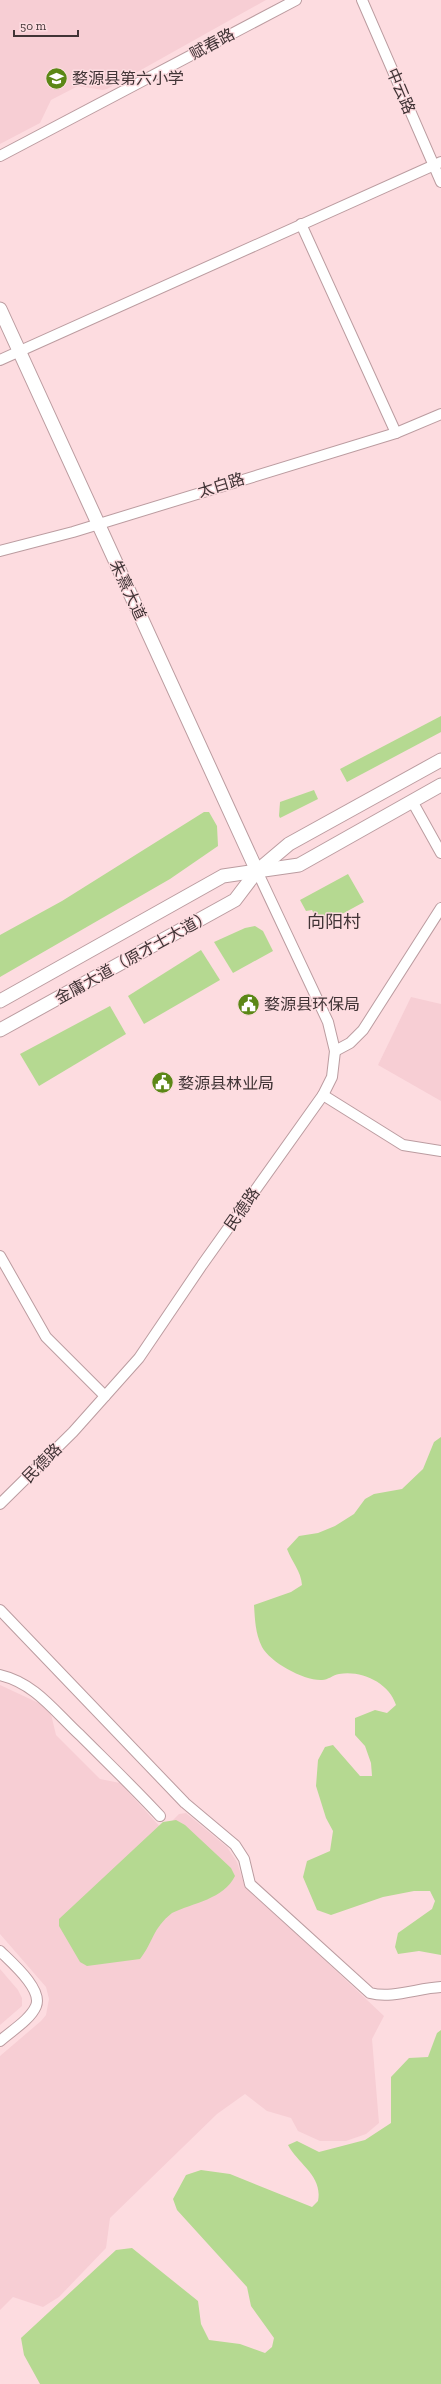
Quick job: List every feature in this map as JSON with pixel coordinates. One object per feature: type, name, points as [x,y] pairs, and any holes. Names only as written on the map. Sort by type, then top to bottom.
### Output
[{"type":"main road","name":"朱熹大道","points":[[0,309],[257,872]]},
{"type":"main road","name":"金庸大道（原才士大道）","points":[[0,1030],[235,900],[257,872],[289,844],[441,760]]},
{"type":"main road","name":"金庸大道（原才士大道）","points":[[0,1001],[223,876],[299,865],[441,785]]},
{"type":"street","name":"赋春路","points":[[0,156],[296,0]]},
{"type":"street","name":"中云路","points":[[362,0],[437,163],[441,182]]},
{"type":"street","points":[[0,360],[437,163]]},
{"type":"street","points":[[301,224],[396,433]]},
{"type":"street","name":"太白路","points":[[0,552],[73,532],[396,433],[441,414]]},
{"type":"street","points":[[412,801],[441,853]]},
{"type":"street","name":"民德路","points":[[0,1504],[72,1432],[139,1358],[202,1265],[323,1095],[332,1077],[335,1051],[328,1022],[257,872]]},
{"type":"street","points":[[335,1051],[350,1043],[363,1030],[441,908]]},
{"type":"street","points":[[323,1095],[403,1145],[441,1151]]},
{"type":"street","points":[[0,1256],[46,1337],[105,1396]]},
{"type":"street","points":[[0,1610],[185,1803],[235,1845],[244,1859],[250,1884],[370,1993],[381,1996],[423,1988],[441,1987]]},
{"type":"street","points":[[0,1675],[39,1694],[52,1704],[68,1724],[160,1816]]},
{"type":"street","points":[[0,1951],[30,1983],[37,1994],[36,2005],[29,2015],[0,2041]]},
{"type":"shaded area","points":[[0,0],[266,0],[107,89],[103,90],[78,86],[51,100],[40,123],[0,144]]},
{"type":"shaded area","points":[[411,997],[441,1004],[441,1101],[378,1065]]},
{"type":"shaded area","points":[[0,1685],[43,1705],[51,1714],[56,1735],[100,1779],[120,1783],[163,1830],[179,1814],[186,1813],[227,1847],[237,1862],[244,1884],[384,2016],[372,2039],[379,2123],[366,2134],[346,2141],[320,2141],[298,2131],[291,2118],[267,2111],[245,2094],[217,2114],[110,2218],[106,2248],[59,2297],[43,2307],[13,2297],[0,2310],[0,2056],[41,2021],[46,2015],[49,1999],[46,1987],[0,1934]]},
{"type":"shaded area","points":[[0,1969],[18,1990],[22,1998],[22,2006],[0,2025]]},
{"type":"green space","points":[[441,716],[441,732],[347,782],[340,769]]},
{"type":"green space","points":[[314,790],[318,799],[280,818],[280,802]]},
{"type":"green space","points":[[204,812],[209,812],[217,826],[218,846],[170,879],[0,977],[0,935],[62,901]]},
{"type":"green space","points":[[348,874],[364,902],[320,926],[312,910],[306,911],[300,900]]},
{"type":"green space","points":[[255,926],[263,931],[273,951],[233,973],[214,942],[245,928]]},
{"type":"green space","points":[[201,950],[220,980],[144,1024],[128,996]]},
{"type":"green space","points":[[110,1006],[126,1034],[39,1086],[20,1054]]},
{"type":"green space","points":[[441,1437],[441,1955],[419,1951],[398,1954],[395,1947],[398,1933],[432,1909],[435,1901],[430,1891],[414,1891],[383,1897],[331,1915],[317,1910],[303,1877],[307,1861],[330,1851],[333,1831],[326,1818],[316,1786],[318,1760],[325,1747],[333,1745],[360,1776],[372,1776],[371,1763],[365,1746],[355,1735],[355,1718],[375,1710],[387,1713],[396,1705],[387,1690],[381,1684],[365,1676],[348,1673],[324,1680],[315,1679],[288,1670],[272,1659],[262,1647],[258,1636],[254,1605],[291,1592],[302,1585],[298,1571],[287,1549],[299,1536],[318,1533],[335,1526],[354,1514],[365,1499],[374,1494],[402,1489],[423,1469],[434,1442]]},
{"type":"green space","points":[[176,1820],[185,1825],[231,1868],[235,1876],[230,1884],[216,1895],[172,1913],[161,1924],[145,1953],[140,1959],[87,1966],[80,1962],[59,1926],[59,1919],[163,1822]]},
{"type":"green space","points":[[441,2030],[441,2384],[40,2384],[24,2355],[21,2338],[116,2250],[132,2248],[198,2301],[201,2324],[209,2340],[240,2344],[265,2353],[272,2347],[274,2338],[251,2306],[247,2287],[177,2210],[173,2199],[186,2175],[201,2170],[230,2174],[312,2207],[318,2201],[319,2192],[317,2184],[309,2171],[292,2152],[288,2145],[297,2141],[319,2152],[365,2140],[391,2123],[391,2077],[409,2058],[428,2057],[437,2033]]},
{"type":"place","name":"婺源县第六小学","points":[[57,78]]},
{"type":"place","name":"婺源县环保局","points":[[249,1004]]},
{"type":"place","name":"婺源县林业局","points":[[162,1083]]},
{"type":"district","name":"向阳村","points":[[334,922]]}]
